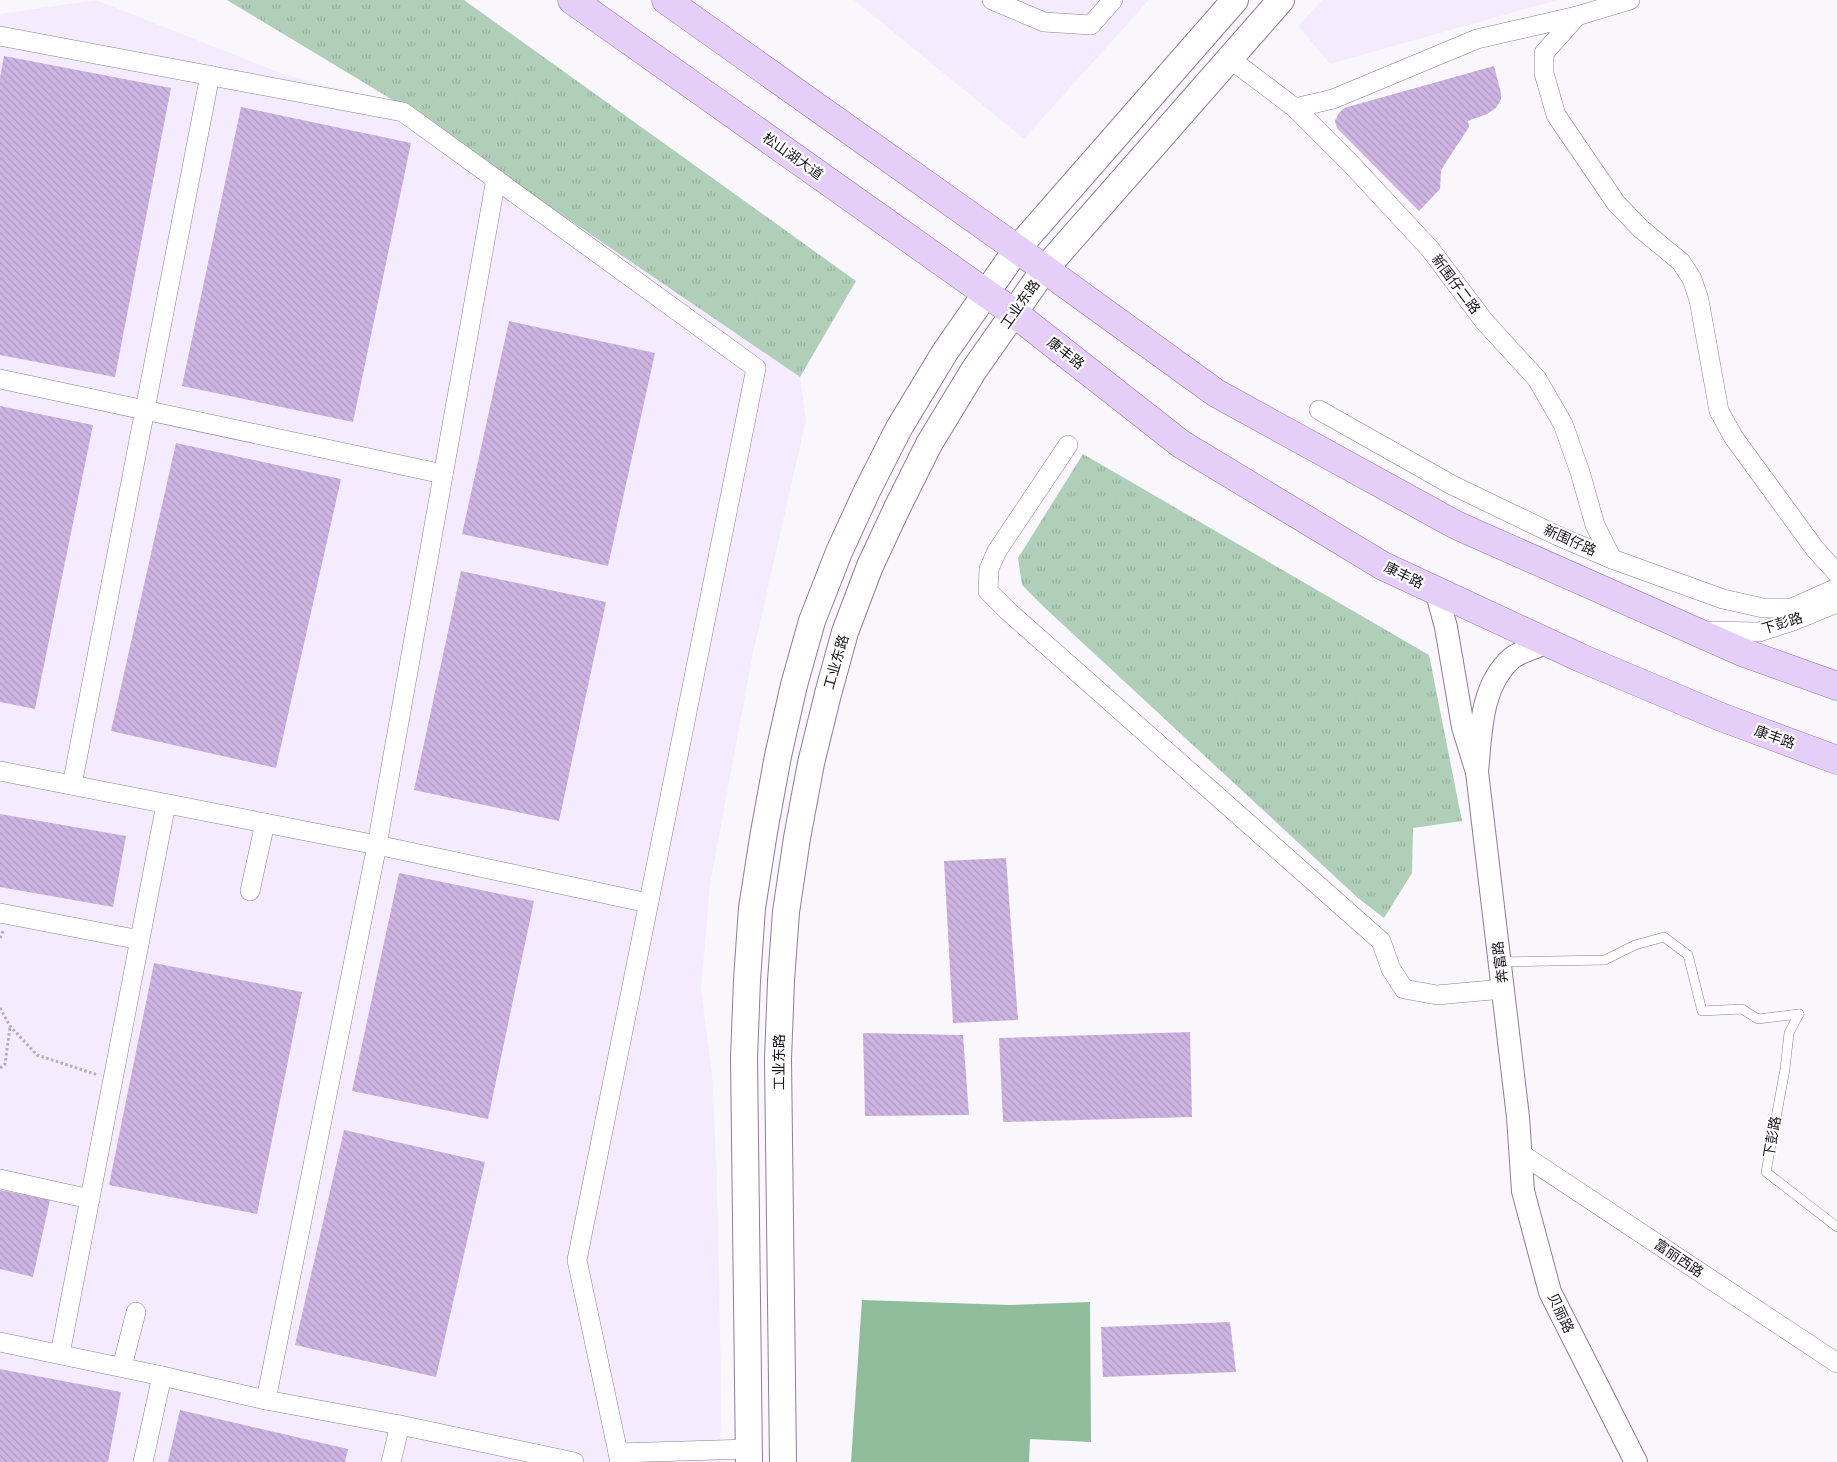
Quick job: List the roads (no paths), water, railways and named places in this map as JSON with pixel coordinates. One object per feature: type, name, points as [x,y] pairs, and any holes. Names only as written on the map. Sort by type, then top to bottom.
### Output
[{"type":"main road","name":"松山湖大道","points":[[572,0],[1014,312]]},
{"type":"main road","points":[[666,0],[1216,393],[1456,525],[1742,652],[1837,686]]},
{"type":"main road","points":[[749,1456],[744,1058],[752,908],[778,756],[794,685],[812,621],[839,552],[899,428],[945,352],[1017,249],[1235,0]]},
{"type":"main road","name":"工业东路","points":[[783,1462],[778,1059],[786,912],[811,763],[845,632],[870,566],[929,444],[974,370],[1014,312],[1044,270],[1281,0]]},
{"type":"main road","name":"康丰路","points":[[1014,312],[1181,444],[1383,566],[1548,642],[1721,718],[1837,760]]},
{"type":"street","points":[[992,0],[1044,22],[1091,25],[1113,0]]},
{"type":"street","points":[[1295,108],[1333,98],[1477,39],[1577,16],[1630,0]]},
{"type":"street","points":[[1577,16],[1544,53],[1544,73],[1556,115],[1616,203],[1641,229],[1681,262],[1692,279],[1699,300],[1719,411],[1734,438],[1816,549],[1837,573]]},
{"type":"street","points":[[0,36],[403,112],[756,368],[577,1260],[619,1457],[749,1456]]},
{"type":"street","name":"新围仔二路","points":[[1229,58],[1295,108],[1351,164],[1430,249],[1484,321],[1538,379],[1563,424],[1580,472],[1595,525],[1612,559]]},
{"type":"street","points":[[72,785],[210,75]]},
{"type":"street","points":[[266,1400],[377,845],[496,179]]},
{"type":"street","points":[[0,379],[443,474]]},
{"type":"street","name":"新围仔路","points":[[1319,410],[1452,485],[1558,536],[1612,559],[1723,599],[1763,608],[1792,608],[1837,588]]},
{"type":"street","points":[[1068,446],[996,551],[989,569],[988,591],[1024,626],[1381,941],[1391,969],[1404,990],[1437,995],[1503,989]]},
{"type":"street","points":[[1436,590],[1446,627],[1463,727],[1477,772]]},
{"type":"street","name":"下彭路","points":[[1694,631],[1760,632],[1837,603]]},
{"type":"street","points":[[1477,772],[1482,717],[1496,677],[1513,657],[1548,642]]},
{"type":"street","points":[[0,771],[377,845],[648,903]]},
{"type":"street","name":"奔富路","points":[[1477,772],[1520,1152]]},
{"type":"street","points":[[60,1354],[166,804]]},
{"type":"street","points":[[250,891],[265,823]]},
{"type":"street","points":[[0,913],[140,940]]},
{"type":"street","name":"富丽西路","points":[[1520,1152],[1837,1363]]},
{"type":"street","name":"贝丽路","points":[[1520,1152],[1523,1191],[1550,1292],[1636,1462]]},
{"type":"street","points":[[0,1179],[90,1199]]},
{"type":"street","points":[[122,1367],[136,1312]]},
{"type":"street","points":[[0,1342],[122,1367],[266,1400],[400,1425],[574,1462]]},
{"type":"street","points":[[143,1462],[162,1376]]},
{"type":"street","points":[[391,1462],[400,1425]]},
{"type":"lane","name":"下彭路","points":[[1500,962],[1605,960],[1635,945],[1664,937],[1688,956],[1702,1011],[1742,1009],[1758,1019],[1799,1014],[1789,1033],[1785,1069],[1766,1172],[1837,1227]]}]
